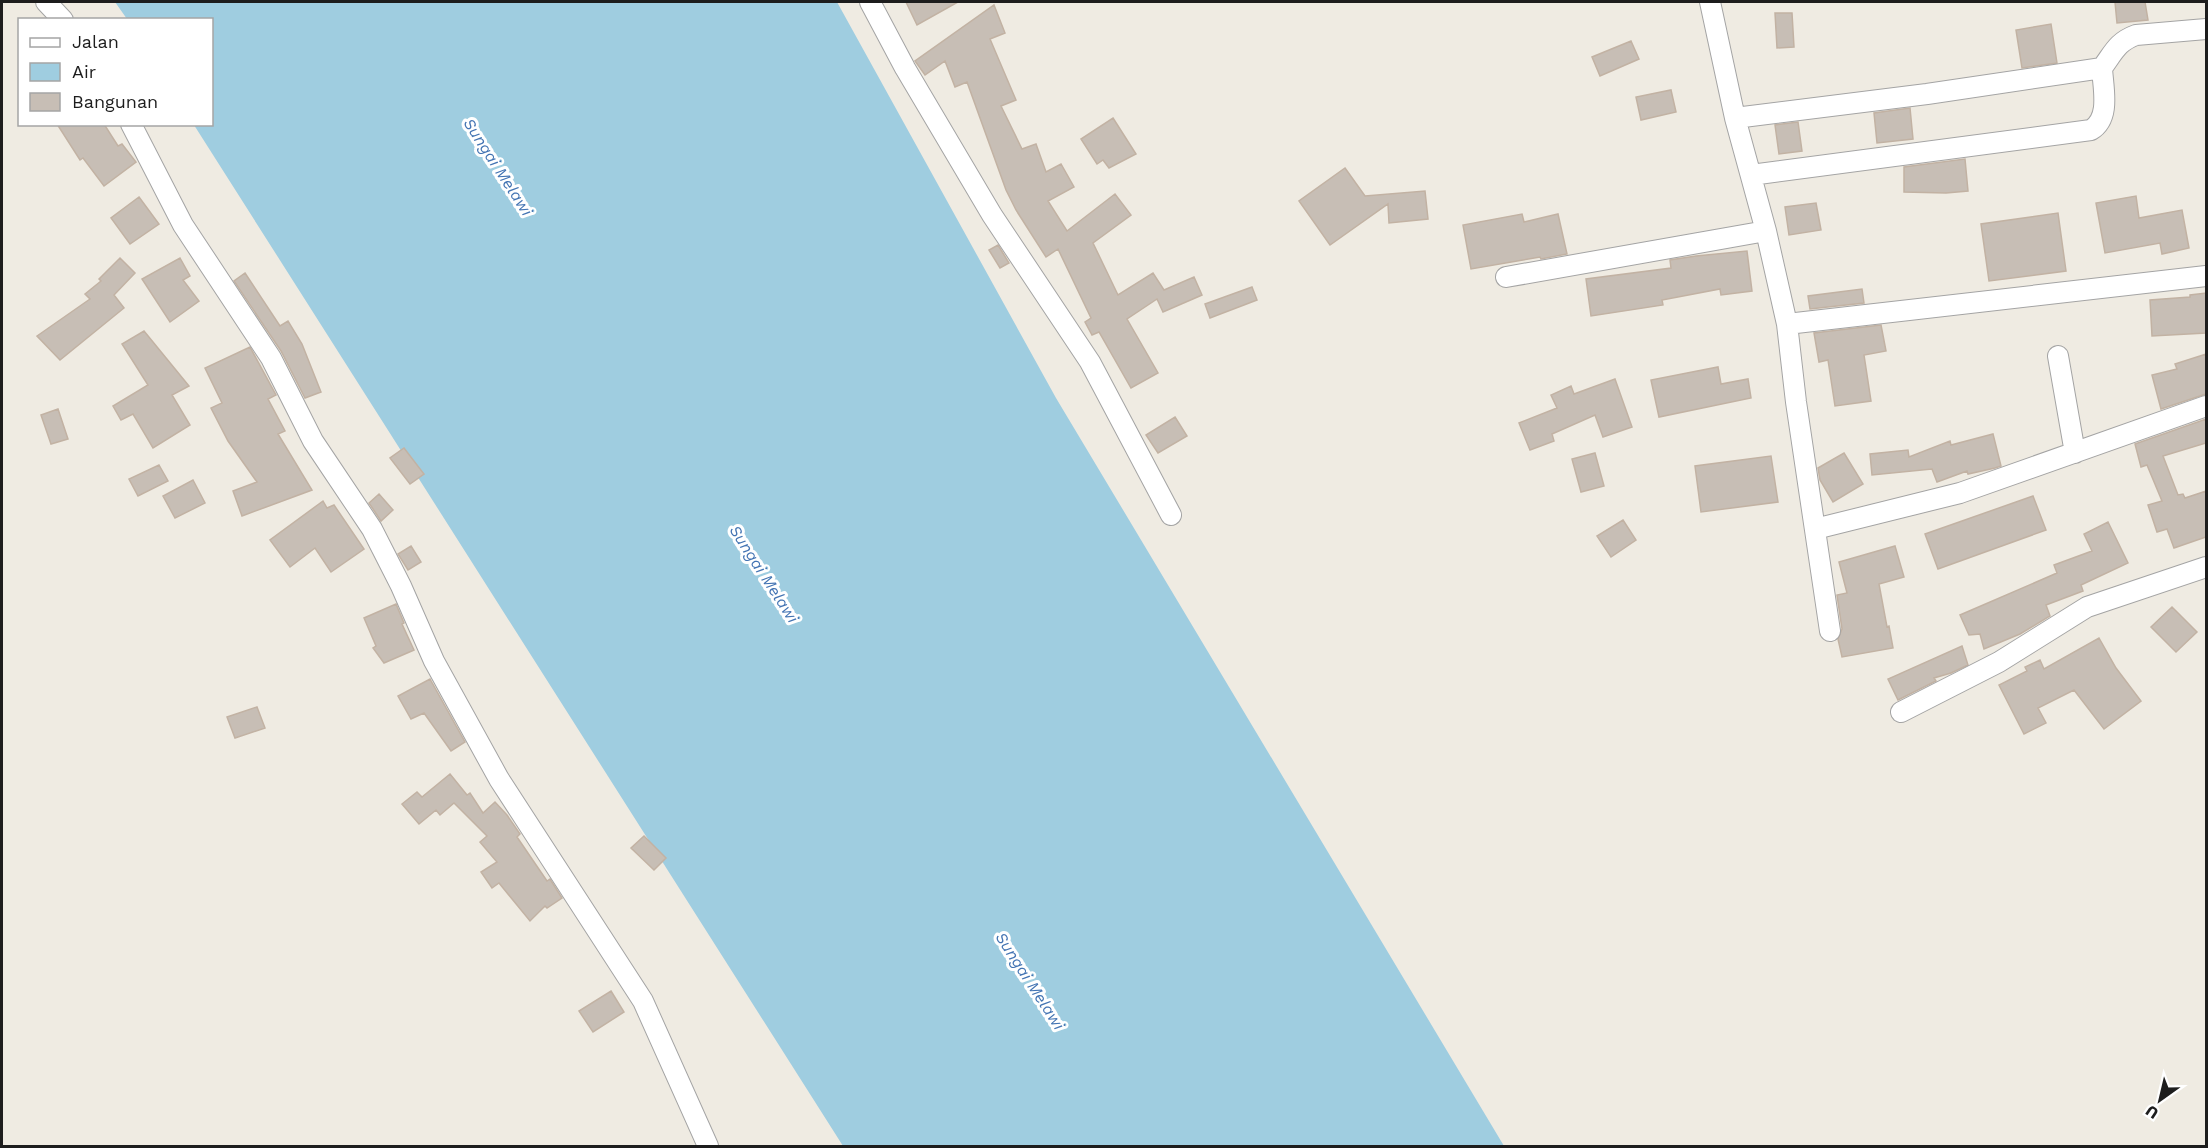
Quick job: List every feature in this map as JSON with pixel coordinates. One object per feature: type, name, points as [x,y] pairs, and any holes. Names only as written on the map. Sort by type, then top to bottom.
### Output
[{"type":"street","points":[[46,2],[61,18]]},
{"type":"street","points":[[870,2],[905,68],[992,215],[1090,362],[1171,515]]},
{"type":"street","points":[[1710,2],[1735,118],[1766,231],[1787,324],[1830,631]]},
{"type":"street","points":[[1751,175],[2091,130],[2097,126],[2104,112],[2102,68],[2121,41],[2136,35],[2206,29]]},
{"type":"street","points":[[1735,118],[1927,94],[2102,68]]},
{"type":"street","points":[[132,126],[183,225],[271,358],[313,441],[372,529],[401,586],[434,661],[499,779],[643,1001],[708,1146]]},
{"type":"street","points":[[1506,277],[1766,231]]},
{"type":"street","points":[[1787,324],[2206,276]]},
{"type":"street","points":[[2058,356],[2075,453]]},
{"type":"street","points":[[1815,529],[1960,493],[2206,406]]},
{"type":"street","points":[[1901,712],[1999,662],[2087,607],[2206,567]]},
{"type":"water","name":"Sungai Melawi","points":[[115,2],[837,2],[1056,398],[1504,1146],[843,1146],[195,126],[213,126],[213,18],[126,18]]},
{"type":"building","points":[[906,2],[958,2],[917,25]]},
{"type":"building","points":[[2115,2],[2145,2],[2148,20],[2117,23]]},
{"type":"building","points":[[994,5],[1005,33],[990,39],[1016,100],[1001,106],[1022,149],[1036,144],[1046,172],[1061,164],[1074,187],[1048,201],[1067,231],[1115,194],[1131,215],[1093,243],[1118,295],[1153,273],[1164,290],[1194,277],[1202,295],[1163,312],[1157,299],[1127,319],[1158,373],[1131,388],[1099,332],[1092,335],[1085,322],[1091,318],[1058,249],[1046,257],[1016,210],[1006,190],[967,82],[955,87],[945,61],[925,75],[915,61]]},
{"type":"building","points":[[1775,13],[1792,13],[1794,47],[1777,48]]},
{"type":"building","points":[[2051,24],[2057,63],[2022,68],[2016,30]]},
{"type":"building","points":[[1631,41],[1639,59],[1600,76],[1592,57]]},
{"type":"building","points":[[1671,90],[1676,112],[1641,120],[1636,97]]},
{"type":"building","points":[[1910,108],[1913,139],[1877,143],[1874,113]]},
{"type":"building","points":[[1113,118],[1136,154],[1109,168],[1103,160],[1097,164],[1081,139]]},
{"type":"building","points":[[1798,122],[1802,151],[1779,154],[1775,125]]},
{"type":"building","points":[[58,126],[105,126],[118,146],[122,144],[136,162],[104,186],[83,158],[80,160]]},
{"type":"building","points":[[1965,159],[1968,191],[1904,192],[1904,167]]},
{"type":"building","points":[[1345,168],[1365,196],[1425,191],[1428,219],[1389,223],[1388,204],[1330,245],[1299,201]]},
{"type":"building","points":[[2136,196],[2139,218],[2182,210],[2189,248],[2162,254],[2160,243],[2105,253],[2096,203]]},
{"type":"building","points":[[139,197],[159,224],[130,244],[111,218]]},
{"type":"building","points":[[1816,203],[1821,230],[1789,235],[1785,207]]},
{"type":"building","points":[[2058,213],[2066,271],[1989,281],[1981,224]]},
{"type":"building","points":[[1522,214],[1524,222],[1558,214],[1567,254],[1471,269],[1463,225]]},
{"type":"building","points":[[998,245],[1009,263],[1000,268],[989,250]]},
{"type":"building","points":[[1747,251],[1752,291],[1721,295],[1720,289],[1662,300],[1663,305],[1591,316],[1586,279],[1671,268],[1670,260]]},
{"type":"building","points":[[120,258],[135,273],[114,295],[124,308],[60,360],[37,336],[90,299],[85,294],[101,281],[99,279]]},
{"type":"building","points":[[180,258],[190,276],[183,280],[199,301],[170,322],[142,279]]},
{"type":"building","points":[[245,273],[280,326],[288,321],[302,344],[321,392],[305,398],[281,351],[234,281]]},
{"type":"building","points":[[1252,287],[1257,300],[1210,318],[1205,304]]},
{"type":"building","points":[[1862,289],[1864,303],[1810,309],[1808,296]]},
{"type":"building","points":[[2206,293],[2206,333],[2152,336],[2150,300],[2190,297],[2190,295]]},
{"type":"building","points":[[1881,325],[1886,351],[1864,355],[1871,401],[1835,406],[1828,360],[1819,362],[1814,333]]},
{"type":"building","points":[[144,331],[189,386],[172,395],[190,425],[153,448],[133,414],[121,420],[113,406],[148,385],[122,344]]},
{"type":"building","points":[[250,347],[276,395],[268,399],[285,431],[278,434],[312,490],[242,516],[233,491],[257,482],[228,441],[211,408],[222,403],[205,368]]},
{"type":"building","points":[[2206,354],[2206,394],[2161,409],[2152,375],[2177,369],[2175,364]]},
{"type":"building","points":[[1718,367],[1721,384],[1748,379],[1751,398],[1659,417],[1651,380]]},
{"type":"building","points":[[1615,379],[1632,427],[1603,437],[1595,415],[1552,434],[1554,441],[1530,450],[1519,423],[1557,408],[1551,395],[1571,386],[1574,394]]},
{"type":"building","points":[[58,409],[68,439],[51,444],[41,415]]},
{"type":"building","points":[[1175,417],[1187,436],[1158,453],[1146,435]]},
{"type":"building","points":[[2206,419],[2206,443],[2163,456],[2178,495],[2183,494],[2185,498],[2206,491],[2206,537],[2174,548],[2167,529],[2157,532],[2148,505],[2162,501],[2147,465],[2141,467],[2135,444]]},
{"type":"building","points":[[1993,434],[2001,466],[1968,474],[1967,471],[1937,482],[1932,469],[1872,475],[1870,454],[1908,450],[1909,457],[1950,441],[1951,445]]},
{"type":"building","points":[[404,448],[424,474],[410,484],[390,458]]},
{"type":"building","points":[[1595,453],[1604,486],[1581,492],[1572,459]]},
{"type":"building","points":[[1844,453],[1863,484],[1833,502],[1820,480],[1818,468]]},
{"type":"building","points":[[1771,456],[1778,502],[1701,512],[1695,466]]},
{"type":"building","points":[[159,465],[168,481],[138,496],[129,479]]},
{"type":"building","points":[[193,480],[205,503],[175,518],[163,496]]},
{"type":"building","points":[[379,494],[393,510],[381,521],[369,503]]},
{"type":"building","points":[[2033,496],[2046,530],[1938,569],[1925,534]]},
{"type":"building","points":[[323,501],[327,508],[334,505],[364,549],[331,572],[315,548],[290,567],[270,540]]},
{"type":"building","points":[[1623,520],[1636,540],[1611,557],[1597,536]]},
{"type":"building","points":[[2108,522],[2128,563],[2081,585],[2083,591],[2046,605],[2050,616],[2020,634],[1984,649],[1980,634],[1969,635],[1960,615],[2057,573],[2054,565],[2092,551],[2084,534]]},
{"type":"building","points":[[411,546],[421,562],[408,570],[398,554]]},
{"type":"building","points":[[1895,546],[1904,577],[1879,584],[1893,648],[1842,657],[1838,639],[1842,629],[1837,595],[1847,593],[1839,562]]},
{"type":"building","points":[[396,604],[414,650],[384,663],[373,648],[376,646],[364,618]]},
{"type":"building","points":[[2172,607],[2197,632],[2176,652],[2151,627]]},
{"type":"building","points":[[2099,638],[2116,668],[2141,701],[2104,729],[2074,690],[2038,708],[2046,723],[2024,734],[1999,685],[2027,671],[2025,667],[2040,660],[2044,669]]},
{"type":"building","points":[[1962,646],[1968,665],[1934,678],[1936,681],[1898,700],[1888,679]]},
{"type":"building","points":[[430,679],[465,742],[451,751],[424,713],[411,719],[398,696]]},
{"type":"building","points":[[257,707],[265,728],[235,738],[227,717]]},
{"type":"building","points":[[450,774],[467,795],[470,793],[483,813],[495,802],[507,815],[520,834],[517,837],[547,881],[550,879],[562,898],[547,908],[545,906],[530,921],[499,883],[492,888],[481,872],[497,862],[480,842],[487,836],[454,803],[440,815],[436,810],[419,824],[402,804],[417,792],[422,797]]},
{"type":"building","points":[[644,836],[666,858],[654,870],[631,848]]},
{"type":"building","points":[[611,991],[624,1012],[593,1032],[579,1011]]}]
